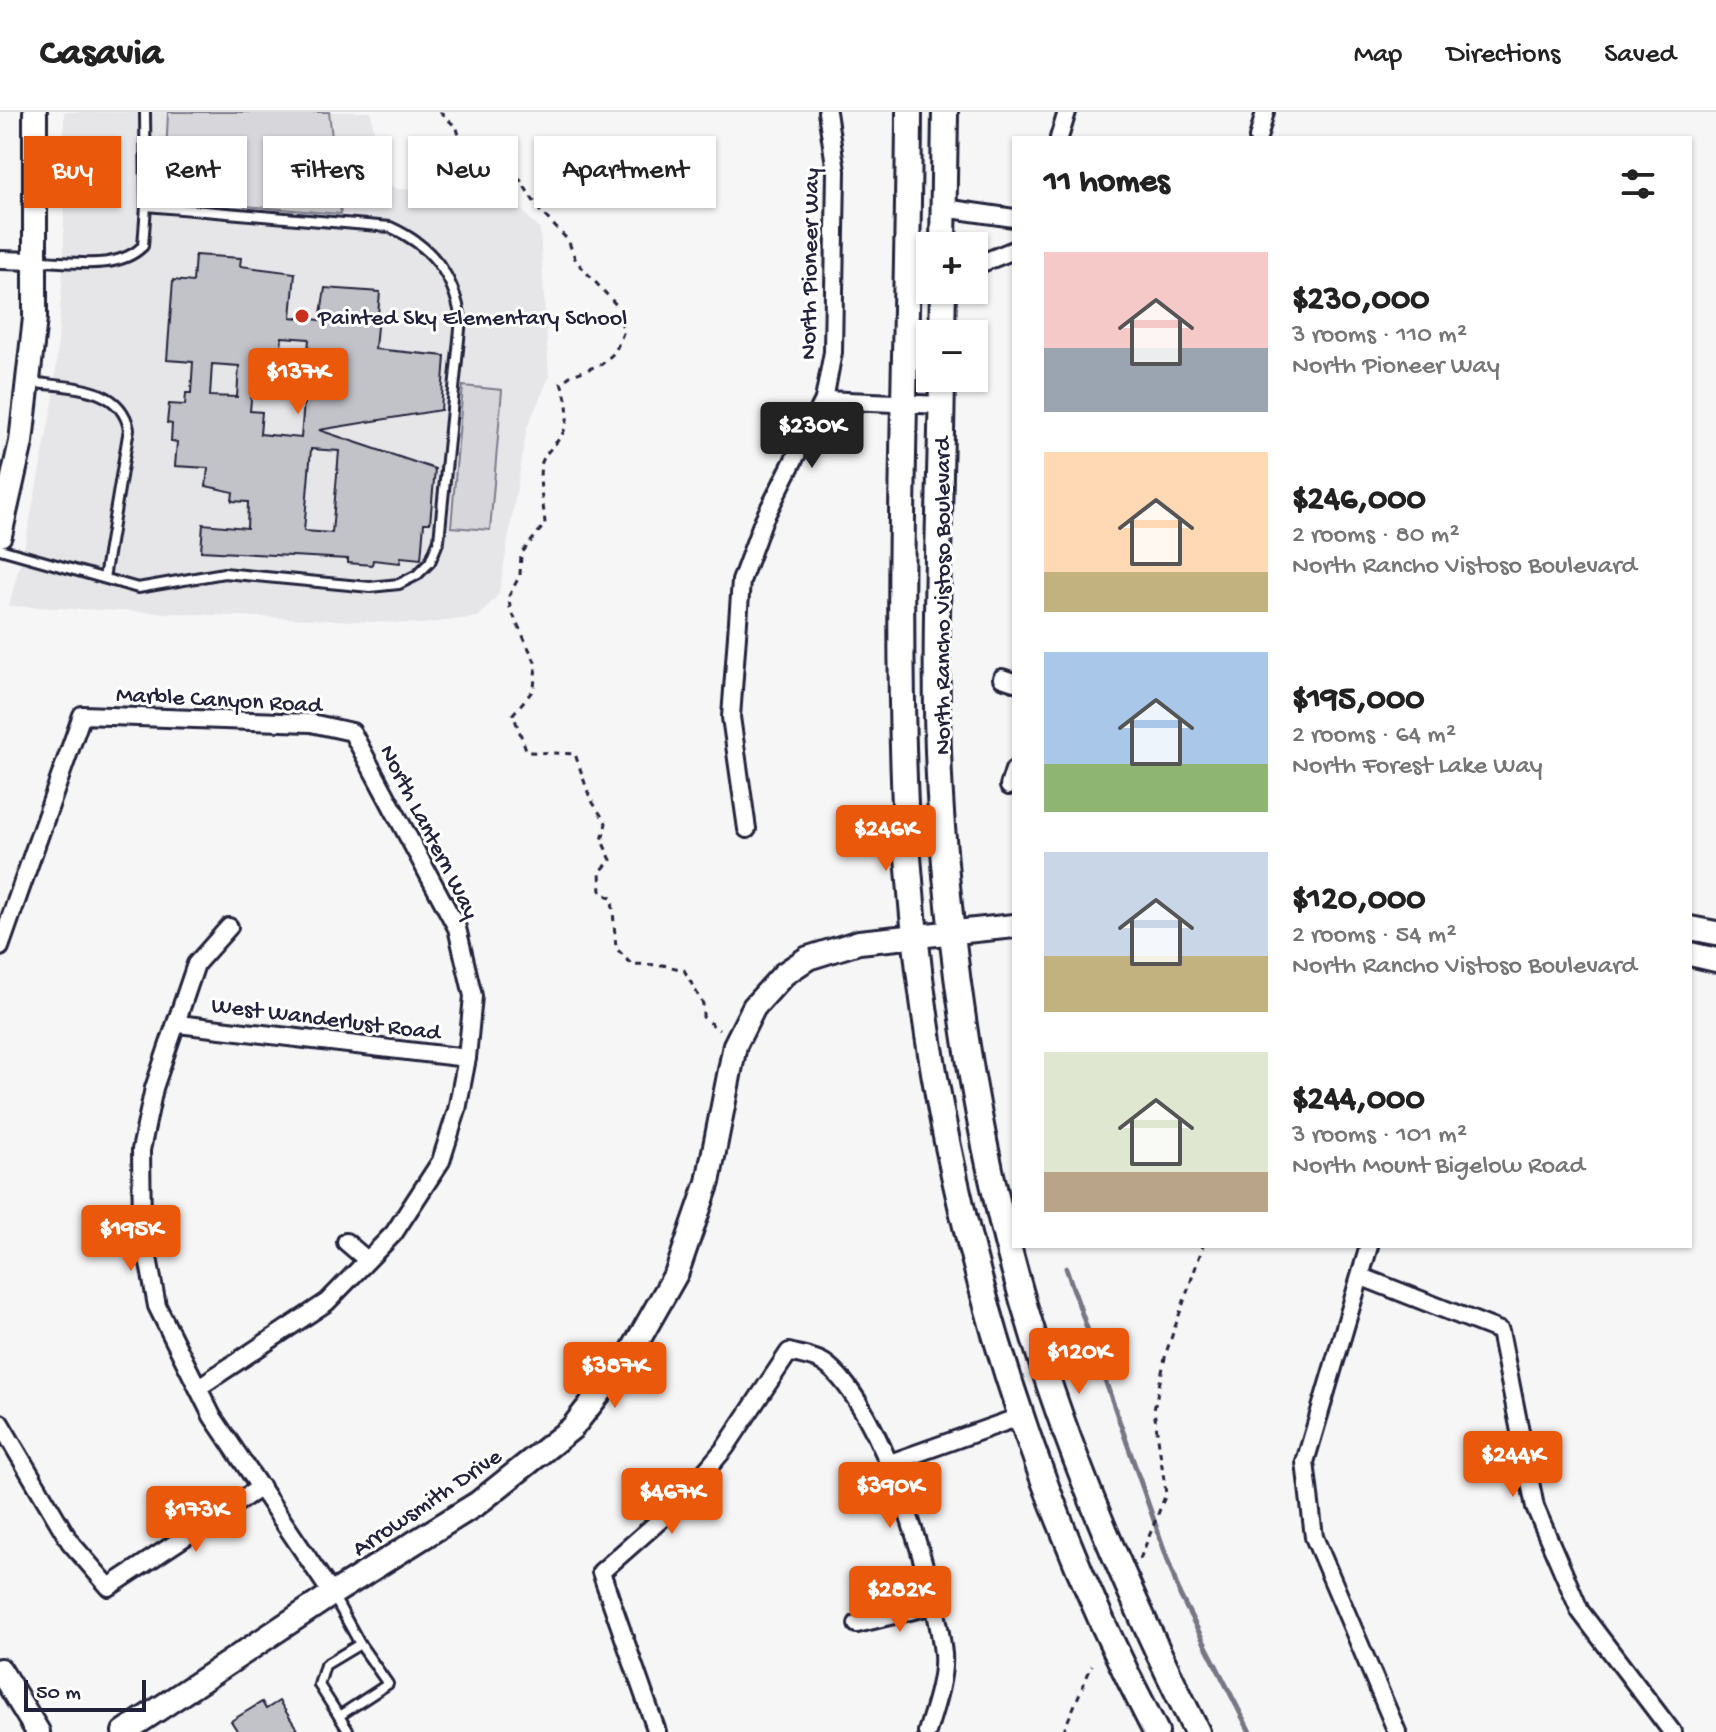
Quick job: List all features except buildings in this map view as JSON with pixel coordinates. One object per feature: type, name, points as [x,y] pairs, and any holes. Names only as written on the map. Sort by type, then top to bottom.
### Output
[{"type":"main road","name":"North Rancho Vistoso Boulevard","points":[[909,112],[904,717],[905,805],[916,936],[952,1162],[1001,1356],[1089,1590],[1156,1732]]},
{"type":"main road","points":[[943,232],[945,112]]},
{"type":"main road","name":"North Rancho Vistoso Boulevard","points":[[942,392],[938,702],[942,824],[952,933],[975,1094],[1006,1237],[1036,1345],[1077,1465],[1122,1577],[1197,1732]]},
{"type":"street","points":[[0,535],[21,442],[35,318],[35,112]]},
{"type":"street","name":"North Pioneer Way","points":[[747,829],[731,717],[741,581],[763,521],[824,400],[833,352],[836,171],[827,112]]},
{"type":"street","points":[[1060,136],[1067,112]]},
{"type":"street","points":[[1259,136],[1265,112]]},
{"type":"street","points":[[944,208],[1012,218]]},
{"type":"street","points":[[988,260],[1012,251]]},
{"type":"street","points":[[0,260],[35,261]]},
{"type":"street","points":[[824,400],[942,405]]},
{"type":"street","name":"Marble Canyon Road","points":[[0,947],[82,715],[311,723],[352,732]]},
{"type":"street","name":"North Lantern Way","points":[[199,1387],[327,1302],[394,1233],[441,1161],[457,1110],[467,1058],[473,996],[457,928],[352,732]]},
{"type":"street","name":"Arrowsmith Drive","points":[[124,1732],[332,1594],[478,1503],[572,1428],[631,1353],[677,1272],[708,1182],[735,1045],[744,1024],[765,993],[808,958],[831,949],[1012,926]]},
{"type":"street","points":[[229,927],[196,964],[154,1088],[141,1150],[142,1225],[157,1306],[212,1416],[332,1594]]},
{"type":"street","points":[[1692,928],[1716,933]]},
{"type":"street","points":[[1692,954],[1716,960]]},
{"type":"street","name":"West Wanderlust Road","points":[[178,1024],[467,1058]]},
{"type":"street","points":[[346,1242],[367,1260]]},
{"type":"street","points":[[1369,1248],[1305,1462],[1314,1537],[1397,1732]]},
{"type":"street","points":[[1362,1277],[1500,1331],[1540,1520],[1580,1611],[1672,1732]]},
{"type":"street","points":[[657,1732],[601,1572],[676,1506],[725,1448],[789,1352],[824,1363],[865,1409],[890,1463],[934,1605],[943,1657],[927,1732]]},
{"type":"street","points":[[890,1463],[1022,1416]]},
{"type":"street","points":[[0,1423],[70,1542],[109,1587],[261,1487]]},
{"type":"street","points":[[857,1624],[934,1605]]},
{"type":"street","points":[[0,1670],[38,1732]]},
{"type":"lane","points":[[145,112],[145,136]]},
{"type":"lane","points":[[35,261],[118,262],[133,257],[143,246],[146,208]]},
{"type":"lane","points":[[0,549],[104,578],[153,588],[224,573],[370,587],[399,584],[417,575],[430,562],[443,523],[461,319],[456,293],[446,270],[431,252],[412,237],[390,227],[169,208]]},
{"type":"lane","points":[[28,382],[106,395],[120,405],[127,416],[129,429],[104,578]]},
{"type":"lane","points":[[332,1594],[360,1644],[388,1684],[339,1716]]},
{"type":"lane","points":[[349,1732],[319,1685],[325,1665],[360,1644]]},
{"type":"path","points":[[440,112],[457,128],[461,144],[472,160],[519,178],[540,211],[568,240],[576,261],[620,309],[623,333],[615,352],[602,364],[570,376],[561,383],[568,401],[567,416],[561,437],[542,461],[540,476],[545,524],[521,554],[520,575],[509,596],[510,608],[536,664],[534,689],[513,714],[527,752],[575,754],[590,798],[606,823],[602,841],[611,860],[600,872],[601,893],[612,898],[616,948],[631,964],[663,965],[684,970],[703,1004],[703,1017],[719,1030]]},
{"type":"path","points":[[1136,1566],[1166,1494],[1154,1410],[1166,1353],[1202,1248]]},
{"type":"path","points":[[1063,1732],[1092,1665]]},
{"type":"shaded area","name":"Painted Sky Elementary School","points":[[64,112],[371,112],[375,136],[263,136],[263,208],[392,208],[392,186],[408,189],[408,208],[518,206],[540,230],[549,377],[527,428],[499,594],[478,617],[422,624],[9,606],[26,540],[54,397],[64,256],[64,208],[121,208],[121,136],[64,136]]},
{"type":"shaded area","points":[[168,112],[329,112],[332,136],[263,136],[263,208],[247,206],[247,136],[167,136]]},
{"type":"shaded area","points":[[269,208],[340,208],[341,214]]},
{"type":"shaded area","points":[[463,386],[502,390],[490,530],[451,527]]},
{"type":"waterway","points":[[1066,1268],[1180,1595],[1250,1732]]},
{"type":"place","name":"Painted Sky Elementary School","points":[[302,316]]}]
